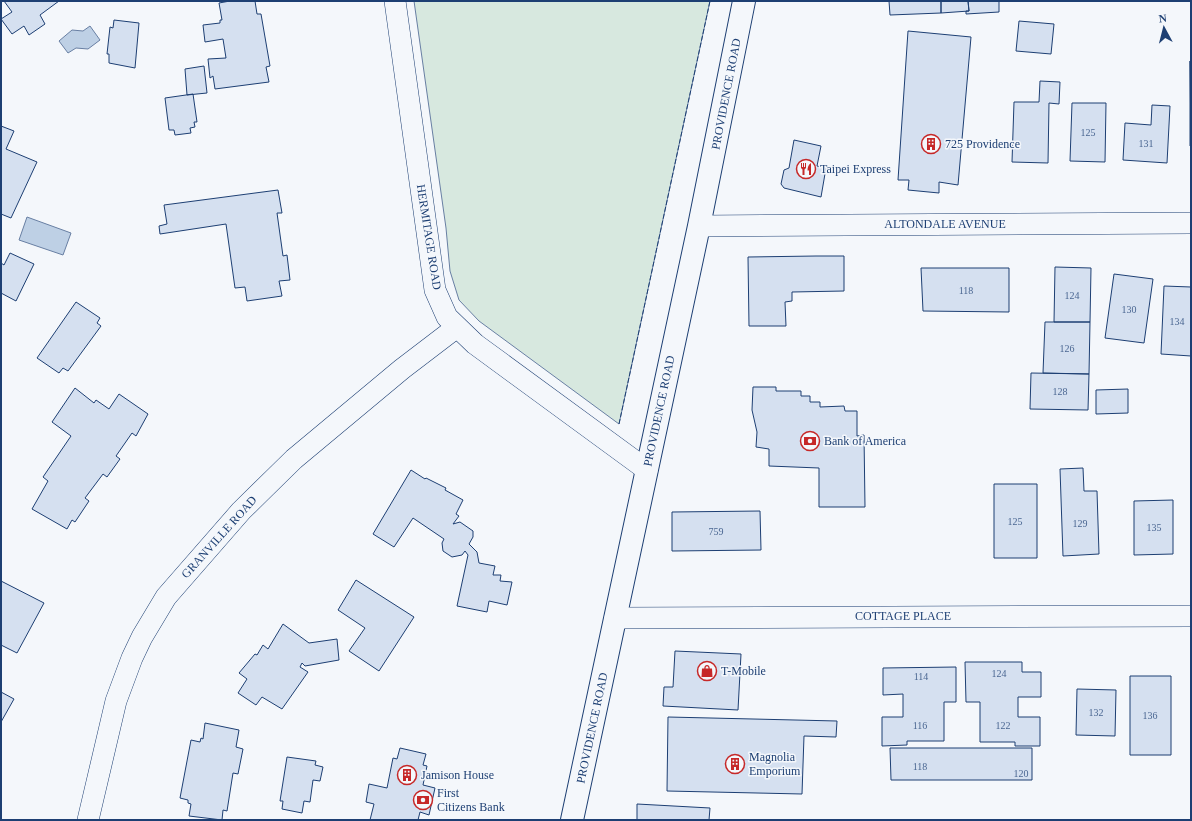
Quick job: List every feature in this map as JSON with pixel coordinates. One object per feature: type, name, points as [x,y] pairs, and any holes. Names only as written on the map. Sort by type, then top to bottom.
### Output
[{"type":"main road","name":"PROVIDENCE ROAD","points":[[572,820],[699,226],[744,1]]},
{"type":"street","name":"HERMITAGE ROAD","points":[[395,1],[435,290],[447,317],[475,344],[647,470]]},
{"type":"street","name":"ALTONDALE AVENUE","points":[[699,226],[1191,223]]},
{"type":"street","name":"GRANVILLE ROAD","points":[[88,820],[116,701],[132,658],[142,637],[166,597],[241,511],[294,459],[457,327]]},
{"type":"street","name":"COTTAGE PLACE","points":[[616,618],[1191,616]]},
{"type":"shaded area","points":[[414,1],[710,1],[619,424],[479,321],[459,300],[450,271],[446,228]]},
{"type":"water","points":[[90,26],[100,40],[88,49],[76,48],[68,53],[59,41],[72,30],[83,31]]},
{"type":"water","points":[[27,217],[71,233],[63,255],[19,240]]},
{"type":"building","points":[[4,1],[59,1],[40,15],[45,24],[29,35],[24,26],[12,34],[1,19],[12,12]]},
{"type":"building","points":[[230,1],[255,1],[257,14],[261,14],[270,66],[266,67],[269,82],[215,89],[213,76],[210,78],[208,59],[226,58],[223,39],[205,42],[203,25],[220,23],[220,20],[222,20],[219,3]]},
{"type":"building","points":[[889,1],[941,1],[941,13],[890,15]]},
{"type":"building","points":[[941,1],[968,1],[969,11],[941,13]]},
{"type":"building","points":[[968,1],[999,1],[999,12],[966,14],[966,11],[969,11]]},
{"type":"building","points":[[114,20],[139,23],[135,68],[109,63],[109,54],[107,54],[110,27],[113,28]]},
{"type":"building","points":[[1019,21],[1054,24],[1051,54],[1016,51]]},
{"type":"building","name":"725 Providence","points":[[908,31],[971,37],[958,185],[939,182],[939,193],[908,190],[909,180],[898,180]]},
{"type":"building","points":[[1190,61],[1191,146],[1190,146]]},
{"type":"building","points":[[204,66],[207,93],[187,95],[185,69]]},
{"type":"building","points":[[1040,81],[1060,82],[1059,104],[1049,103],[1048,163],[1012,162],[1014,102],[1039,102]]},
{"type":"building","points":[[193,94],[197,122],[194,122],[195,127],[190,128],[191,133],[175,135],[174,130],[169,130],[165,98]]},
{"type":"building","points":[[1072,103],[1106,103],[1105,162],[1070,161]]},
{"type":"building","points":[[1152,105],[1170,106],[1167,163],[1123,160],[1125,123],[1151,125]]},
{"type":"building","points":[[1,126],[14,131],[6,149],[37,162],[11,218],[1,214]]},
{"type":"building","name":"Taipei Express","points":[[794,140],[821,146],[817,166],[826,168],[821,197],[784,188],[781,184],[784,170],[789,168]]},
{"type":"building","points":[[278,190],[282,213],[277,213],[283,256],[287,255],[290,280],[279,281],[282,296],[247,301],[245,287],[235,288],[226,224],[160,234],[159,226],[167,224],[164,205]]},
{"type":"building","points":[[10,253],[34,264],[16,301],[1,293],[1,263],[4,265]]},
{"type":"building","points":[[844,256],[844,291],[792,292],[792,301],[785,302],[786,326],[749,326],[748,257]]},
{"type":"building","points":[[1055,267],[1091,268],[1090,322],[1054,322]]},
{"type":"building","points":[[921,268],[1009,268],[1009,312],[923,311]]},
{"type":"building","points":[[1114,274],[1153,279],[1144,343],[1105,338]]},
{"type":"building","points":[[1164,286],[1191,287],[1191,356],[1161,354]]},
{"type":"building","points":[[76,302],[100,318],[97,323],[101,326],[68,371],[63,368],[59,373],[37,358]]},
{"type":"building","points":[[1045,322],[1090,322],[1089,374],[1043,373]]},
{"type":"building","points":[[1031,373],[1089,374],[1088,410],[1030,409]]},
{"type":"building","name":"Bank of America","points":[[753,387],[776,387],[776,391],[801,391],[801,396],[810,396],[810,402],[820,402],[820,407],[844,406],[845,411],[857,411],[857,436],[864,435],[865,507],[819,507],[819,468],[769,466],[769,449],[756,447],[757,432],[752,410]]},
{"type":"building","points":[[75,388],[94,403],[96,400],[109,409],[119,394],[148,414],[136,436],[132,433],[116,456],[120,459],[107,477],[103,474],[85,498],[89,501],[75,522],[72,520],[67,529],[32,509],[48,481],[43,477],[71,436],[52,422]]},
{"type":"building","points":[[1128,389],[1128,413],[1096,414],[1096,390]]},
{"type":"building","points":[[1083,468],[1084,491],[1097,491],[1099,554],[1063,556],[1060,469]]},
{"type":"building","points":[[411,470],[425,479],[426,478],[446,488],[445,490],[463,500],[456,514],[459,516],[453,524],[460,522],[473,531],[473,537],[469,544],[477,552],[479,563],[495,566],[493,575],[501,575],[500,581],[512,582],[507,605],[489,601],[487,612],[457,606],[468,555],[465,551],[462,555],[452,557],[443,551],[442,543],[444,539],[413,518],[394,547],[373,534]]},
{"type":"building","points":[[994,484],[1037,484],[1037,558],[994,558]]},
{"type":"building","points":[[1173,500],[1173,554],[1134,555],[1134,501]]},
{"type":"building","points":[[760,511],[761,550],[672,551],[672,512]]},
{"type":"building","points":[[356,580],[414,617],[379,671],[349,651],[365,628],[338,610]]},
{"type":"building","points":[[1,581],[44,603],[17,653],[1,645]]},
{"type":"building","points":[[283,624],[309,643],[337,639],[339,660],[305,666],[302,663],[300,667],[308,672],[282,709],[262,697],[256,705],[238,693],[247,679],[239,673],[255,654],[257,655],[263,645],[268,649]]},
{"type":"building","name":"T-Mobile","points":[[675,651],[741,654],[738,710],[663,706],[664,687],[673,687]]},
{"type":"building","points":[[965,662],[1022,662],[1022,672],[1041,672],[1041,697],[1018,697],[1018,717],[1040,717],[1040,746],[1015,746],[1015,742],[980,742],[980,702],[966,702]]},
{"type":"building","points":[[956,667],[956,702],[944,702],[944,741],[907,741],[907,745],[882,746],[882,717],[903,717],[903,694],[883,695],[883,668]]},
{"type":"building","points":[[1130,676],[1171,676],[1171,755],[1130,755]]},
{"type":"building","points":[[1077,689],[1116,690],[1115,736],[1076,735]]},
{"type":"building","points":[[1,692],[14,699],[1,722]]},
{"type":"building","name":"Magnolia Emporium","points":[[668,717],[837,721],[836,737],[804,736],[802,794],[667,791]]},
{"type":"building","points":[[205,723],[239,730],[236,747],[243,749],[238,774],[233,773],[227,811],[223,810],[222,820],[189,816],[191,804],[188,803],[188,800],[180,798],[191,740],[200,742],[201,738],[203,739]]},
{"type":"building","name":"Jamison House","points":[[400,748],[426,754],[423,765],[427,766],[423,785],[435,788],[429,815],[420,812],[418,820],[370,820],[374,804],[366,802],[369,784],[387,788],[393,758],[397,759]]},
{"type":"building","points":[[890,748],[1032,748],[1032,780],[891,780]]},
{"type":"building","points":[[287,757],[316,761],[315,765],[323,767],[320,781],[313,780],[310,802],[304,801],[302,813],[282,809],[283,801],[280,801]]},
{"type":"building","points":[[637,804],[710,808],[709,820],[637,820]]},
{"type":"fence","points":[[619,424],[710,1]]},
{"type":"place","name":"725 Providence","points":[[931,144]]},
{"type":"place","name":"Taipei Express","points":[[806,169]]},
{"type":"place","name":"Bank of America","points":[[810,441]]},
{"type":"place","name":"T-Mobile","points":[[707,671]]},
{"type":"place","name":"Magnolia Emporium","points":[[735,764]]},
{"type":"place","name":"Jamison House","points":[[407,775]]},
{"type":"place","name":"First Citizens Bank","points":[[423,800]]}]
